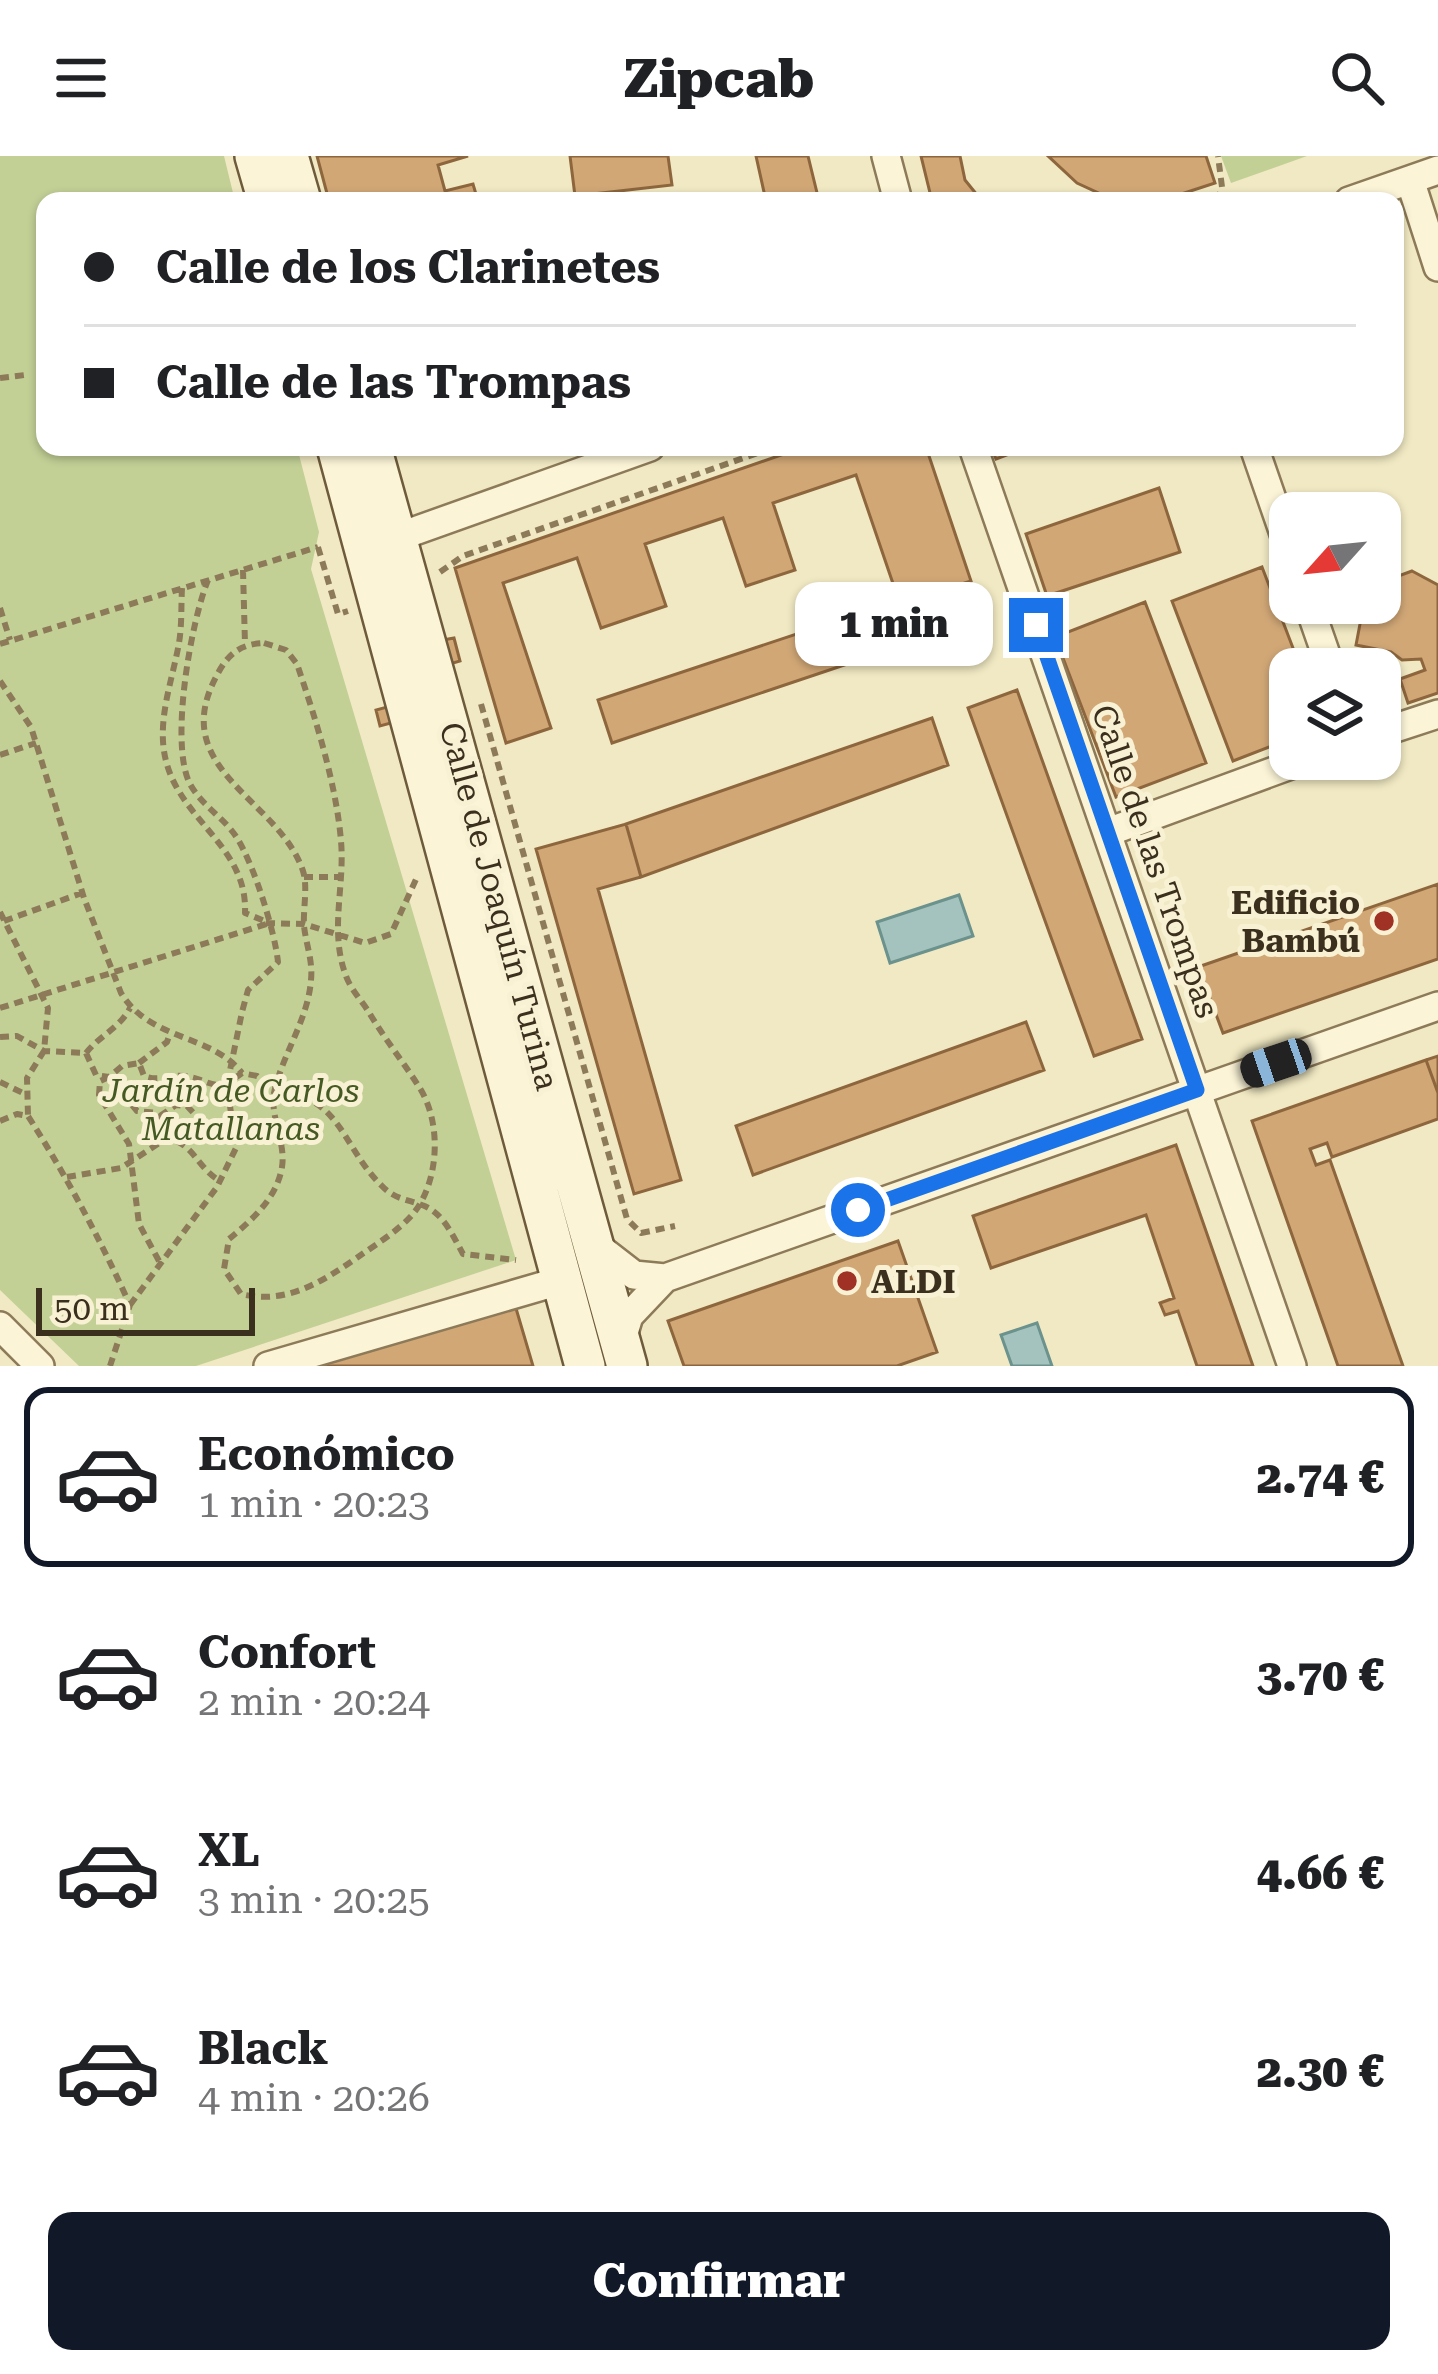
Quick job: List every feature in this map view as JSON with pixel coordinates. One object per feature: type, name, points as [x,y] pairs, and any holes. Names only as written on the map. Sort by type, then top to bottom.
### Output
[{"type":"main road","points":[[255,156],[265,192]]},
{"type":"main road","points":[[288,156],[298,192]]},
{"type":"main road","name":"Calle de Joaquín Turina","points":[[340,456],[585,1366]]},
{"type":"main road","name":"Calle de Joaquín Turina","points":[[369,456],[364,543],[592,1242],[624,1356]]},
{"type":"street","points":[[886,156],[896,192]]},
{"type":"street","points":[[1375,192],[1438,170]]},
{"type":"street","points":[[1410,180],[1438,267]]},
{"type":"street","points":[[364,543],[623,456]]},
{"type":"street","name":"Calle de las Trompas","points":[[977,456],[1292,1366]]},
{"type":"street","points":[[1257,456],[1270,492]]},
{"type":"street","points":[[1401,726],[1438,714]]},
{"type":"street","points":[[1108,832],[1269,773]]},
{"type":"street","points":[[592,1242],[634,1275],[665,1278],[1438,1006]]},
{"type":"street","points":[[624,1356],[629,1316],[665,1278]]},
{"type":"street","points":[[268,1366],[562,1280]]},
{"type":"street","points":[[0,1326],[40,1366]]},
{"type":"path","points":[[1218,156],[1220,192]]},
{"type":"path","points":[[0,378],[25,375]]},
{"type":"path","points":[[438,580],[442,568],[464,556],[749,456]]},
{"type":"path","points":[[0,644],[318,548],[364,543]]},
{"type":"path","points":[[318,548],[338,614],[363,607]]},
{"type":"path","points":[[442,568],[446,586]]},
{"type":"path","points":[[243,569],[245,644]]},
{"type":"path","points":[[110,1366],[130,1305],[220,1180],[236,1148],[226,1085],[248,990],[278,962],[236,836],[198,797],[182,763],[180,714],[196,607],[208,580]]},
{"type":"path","points":[[182,588],[180,635],[161,736],[167,766],[192,812],[232,856],[246,894],[244,913],[266,923]]},
{"type":"path","points":[[0,608],[10,640]]},
{"type":"path","points":[[264,643],[286,650],[297,664],[336,808],[343,877],[335,913],[346,978],[399,1064],[422,1092],[435,1132],[433,1167],[420,1204],[360,1256],[314,1285],[266,1300],[242,1294],[224,1269],[229,1239],[261,1213],[282,1167],[274,1092],[308,1004],[311,956],[304,924],[304,877],[281,828],[234,787],[208,747],[205,718],[211,685],[224,660],[245,644],[264,643]]},
{"type":"path","points":[[0,680],[31,727],[82,893],[110,970],[130,1008],[170,1034],[232,1060],[242,1073],[257,1076],[274,1092],[301,1093],[332,1115],[382,1187],[407,1204],[420,1204],[440,1216],[463,1254],[516,1260]]},
{"type":"path","points":[[478,694],[627,1219],[641,1233],[675,1226]]},
{"type":"path","points":[[0,755],[36,742]]},
{"type":"path","points":[[0,1008],[266,923],[304,924],[365,943],[391,934],[418,875]]},
{"type":"path","points":[[304,877],[343,877]]},
{"type":"path","points":[[4,921],[82,893]]},
{"type":"path","points":[[0,912],[48,1008],[44,1051],[27,1078],[28,1116],[98,1234],[130,1305]]},
{"type":"path","points":[[86,1053],[98,1039],[111,1034],[130,1008]]},
{"type":"path","points":[[159,1261],[139,1224],[130,1144],[99,1095],[100,1082],[122,1066],[139,1063],[167,1042],[170,1034]]},
{"type":"path","points":[[0,1037],[16,1036],[44,1051],[86,1053]]},
{"type":"path","points":[[86,1053],[96,1075],[109,1077],[137,1111],[160,1116],[167,1124],[167,1138]]},
{"type":"path","points":[[139,1063],[144,1076],[159,1082],[182,1076],[209,1086],[226,1085],[242,1073]]},
{"type":"path","points":[[0,1082],[28,1095]]},
{"type":"path","points":[[160,1116],[176,1106],[187,1106],[205,1125],[233,1127]]},
{"type":"path","points":[[0,1121],[17,1114],[28,1116]]},
{"type":"path","points":[[67,1177],[121,1168],[167,1138],[184,1142],[205,1172],[220,1180]]},
{"type":"green space","name":"Jardín de Carlos Matallanas","points":[[0,156],[224,156],[233,192],[36,192],[36,456],[299,456],[319,532],[311,569],[516,1260],[196,1366],[79,1366],[0,1290]]},
{"type":"green space","points":[[1221,156],[1307,156],[1231,183]]},
{"type":"water","points":[[959,895],[973,936],[890,963],[877,922]]},
{"type":"water","points":[[1037,1323],[1052,1366],[1012,1366],[1001,1335]]},
{"type":"building","points":[[317,156],[468,156],[438,165],[445,191],[473,184],[475,192],[327,192]]},
{"type":"building","points":[[570,156],[668,156],[672,185],[574,192]]},
{"type":"building","points":[[756,156],[808,156],[817,192],[764,192]]},
{"type":"building","points":[[921,156],[960,156],[965,180],[975,192],[930,192]]},
{"type":"building","points":[[1048,156],[1206,156],[1215,183],[1188,192],[1096,192],[1077,183]]},
{"type":"building","points":[[778,456],[929,456],[971,581],[900,604],[856,475],[773,503],[795,570],[746,586],[723,518],[645,544],[666,606],[601,628],[577,558],[503,583],[551,728],[506,743],[455,568]]},
{"type":"building","points":[[1159,488],[1180,552],[1047,596],[1026,534]]},
{"type":"building","points":[[1262,567],[1269,585],[1269,624],[1284,624],[1293,648],[1269,648],[1269,747],[1233,761],[1172,601]]},
{"type":"building","points":[[1412,571],[1438,585],[1438,693],[1408,703],[1401,679],[1425,670],[1421,659],[1402,660],[1401,648],[1356,645],[1360,624],[1401,624],[1401,575]]},
{"type":"building","points":[[1145,602],[1206,763],[1116,797],[1055,637]]},
{"type":"building","points":[[878,607],[892,649],[612,743],[598,700]]},
{"type":"building","points":[[454,638],[460,661],[450,664],[443,640]]},
{"type":"building","points":[[1017,690],[1142,1039],[1094,1056],[968,708]]},
{"type":"building","points":[[387,707],[391,723],[380,726],[376,710]]},
{"type":"building","points":[[932,718],[948,765],[641,877],[626,824]]},
{"type":"building","points":[[626,824],[641,877],[598,889],[681,1180],[634,1194],[536,849]]},
{"type":"building","name":"Edificio Bambú","points":[[1438,884],[1438,959],[1223,1033],[1198,967]]},
{"type":"building","points":[[1026,1022],[1044,1070],[753,1175],[736,1126]]},
{"type":"building","points":[[1438,1056],[1438,1093],[1426,1060]]},
{"type":"building","points":[[1426,1060],[1438,1093],[1438,1119],[1332,1157],[1327,1143],[1310,1149],[1316,1165],[1330,1160],[1403,1366],[1338,1366],[1252,1121]]},
{"type":"building","points":[[1176,1145],[1253,1366],[1197,1366],[1178,1311],[1165,1315],[1160,1303],[1174,1298],[1146,1215],[991,1268],[973,1216]]},
{"type":"building","name":"ALDI","points":[[898,1241],[937,1352],[897,1366],[684,1366],[668,1321]]},
{"type":"building","points":[[515,1305],[533,1366],[305,1366]]},
{"type":"place","name":"Edificio Bambú","points":[[1384,921]]},
{"type":"place","name":"ALDI","points":[[847,1281]]},
{"type":"route","points":[[858,1210],[1197,1090],[1036,625]]}]
